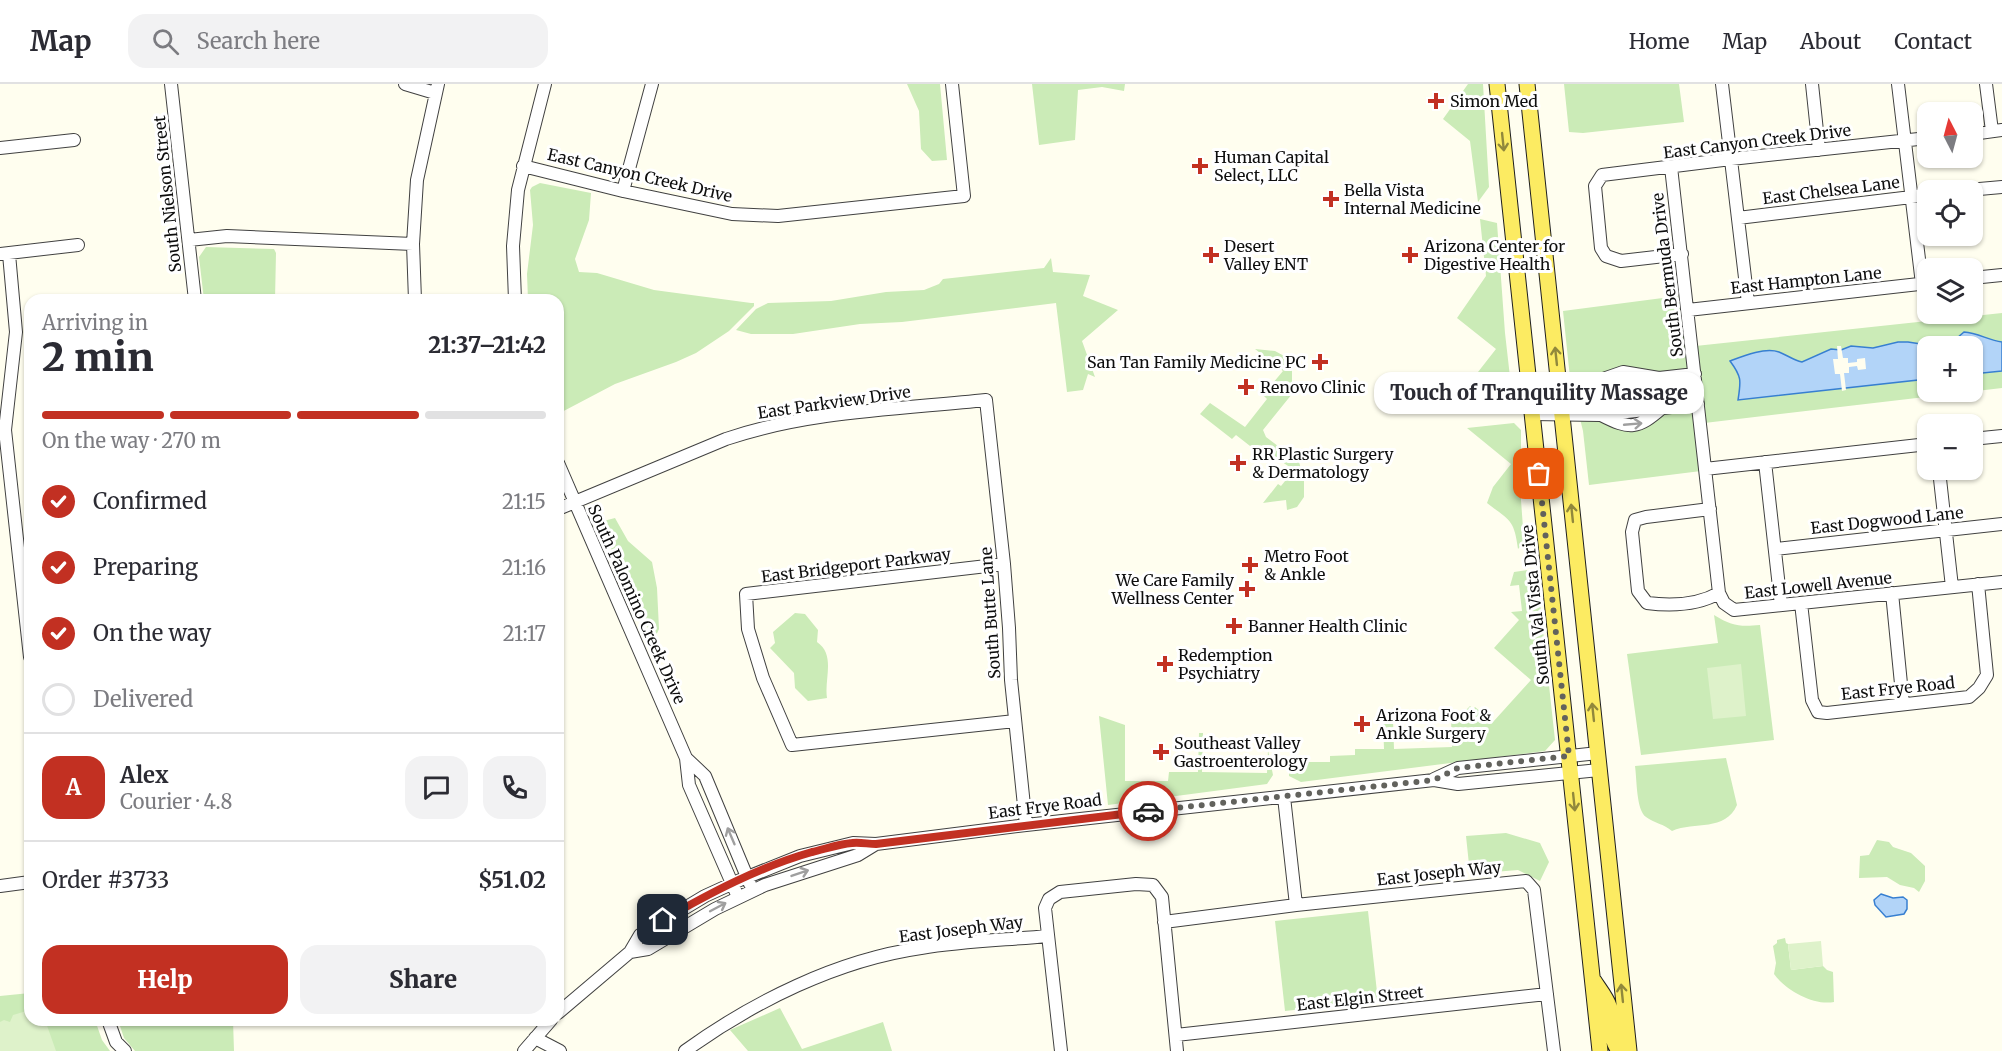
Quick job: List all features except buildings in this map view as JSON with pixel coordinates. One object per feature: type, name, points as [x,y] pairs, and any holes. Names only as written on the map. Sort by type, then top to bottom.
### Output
[{"type":"main road","name":"South Val Vista Drive","points":[[1497,84],[1600,1051]]},
{"type":"main road","points":[[1527,84],[1629,1051]]},
{"type":"main road","points":[[1591,976],[1609,1005],[1613,1036],[1617,1049],[1620,1051]]},
{"type":"street","name":"South Nielson Street","points":[[171,84],[194,294]]},
{"type":"street","points":[[405,84],[436,88],[417,180],[413,244],[415,294]]},
{"type":"street","points":[[515,294],[513,246],[518,190],[545,84]]},
{"type":"street","points":[[624,191],[652,84]]},
{"type":"street","name":"East Canyon Creek Drive","points":[[523,166],[732,214],[778,216],[964,196],[952,84]]},
{"type":"street","points":[[1722,84],[1748,303]]},
{"type":"street","points":[[1812,84],[1819,150]]},
{"type":"street","points":[[1898,84],[1921,258]]},
{"type":"street","points":[[1986,84],[1997,131]]},
{"type":"street","name":"East Canyon Creek Drive","points":[[1682,254],[1621,261],[1606,256],[1601,248],[1596,186],[1602,176],[1731,159],[1917,139]]},
{"type":"street","points":[[0,148],[74,140]]},
{"type":"street","name":"South Bermuda Drive","points":[[1671,167],[1719,593]]},
{"type":"street","points":[[1983,189],[2002,187]]},
{"type":"street","name":"East Chelsea Lane","points":[[1738,218],[1917,196]]},
{"type":"street","points":[[189,240],[227,236],[413,244]]},
{"type":"street","points":[[24,603],[5,430],[16,333],[4,254],[78,245]]},
{"type":"street","points":[[1983,277],[2002,275]]},
{"type":"street","name":"East Hampton Lane","points":[[1688,310],[1917,285]]},
{"type":"street","points":[[1530,392],[1583,386],[1623,372],[1659,378],[1695,374]]},
{"type":"street","name":"East Parkview Drive","points":[[564,506],[752,430],[842,415],[986,400]]},
{"type":"street","name":"South Butte Lane","points":[[986,400],[1004,564],[1015,721],[1026,825]]},
{"type":"street","points":[[1532,414],[1600,415],[1698,404]]},
{"type":"street","points":[[1983,438],[2002,436]]},
{"type":"street","points":[[1706,469],[1917,445]]},
{"type":"street","points":[[1765,462],[1781,605]]},
{"type":"street","name":"South Palomino Creek Drive","points":[[564,477],[686,758],[689,785],[745,894]]},
{"type":"street","points":[[1939,480],[1952,587]]},
{"type":"street","points":[[1710,509],[1635,520],[1632,532],[1638,591],[1647,603],[1663,605],[1705,601],[1719,593]]},
{"type":"street","name":"East Dogwood Lane","points":[[1775,549],[2002,524]]},
{"type":"street","name":"East Bridgeport Parkway","points":[[1004,564],[747,594],[748,629],[764,678],[792,745],[1015,721]]},
{"type":"street","name":"East Lowell Avenue","points":[[1719,593],[1724,603],[1734,610],[2002,582]]},
{"type":"street","name":"East Frye Road","points":[[1801,603],[1812,700],[1818,712],[1827,713],[1968,697],[1979,688],[1987,675],[1978,584]]},
{"type":"street","points":[[1892,593],[1903,704]]},
{"type":"street","name":"East Frye Road","points":[[1434,780],[1458,768],[1598,753]]},
{"type":"street","name":"South Palomino Creek Drive","points":[[686,758],[705,776],[745,894]]},
{"type":"street","name":"East Frye Road","points":[[630,952],[640,935],[687,906],[739,880],[829,847],[853,843],[876,844],[1434,780],[1458,784],[1599,770]]},
{"type":"street","points":[[1284,797],[1296,905]]},
{"type":"street","name":"East Frye Road","points":[[630,952],[648,949],[674,932],[745,894],[811,869],[858,855],[876,844]]},
{"type":"street","name":"East Joseph Way","points":[[685,1051],[751,1007],[845,967],[920,948],[1048,936],[1045,908],[1049,899],[1060,892],[1136,884],[1153,885],[1162,897],[1164,922],[1296,905],[1526,881],[1534,891],[1547,994]]},
{"type":"street","points":[[0,886],[24,883]]},
{"type":"street","points":[[1164,922],[1177,1051]]},
{"type":"street","points":[[1048,936],[1061,1051]]},
{"type":"street","points":[[564,1008],[630,952]]},
{"type":"street","points":[[1547,994],[1554,1051]]},
{"type":"street","name":"East Elgin Street","points":[[1176,1035],[1547,994]]},
{"type":"street","points":[[110,1026],[116,1042],[124,1051]]},
{"type":"street","points":[[524,1051],[546,1026]]},
{"type":"street","points":[[535,1038],[541,1051]]},
{"type":"street","points":[[535,1038],[560,1051]]},
{"type":"green space","points":[[907,84],[940,84],[947,160],[932,161],[921,149],[919,111]]},
{"type":"green space","points":[[1032,84],[1125,84],[1124,91],[1102,87],[1078,90],[1075,140],[1039,145]]},
{"type":"green space","points":[[1468,84],[1483,84],[1489,187],[1478,202],[1470,141],[1443,119]]},
{"type":"green space","points":[[1564,84],[1679,84],[1684,122],[1583,133],[1569,132]]},
{"type":"green space","points":[[540,183],[591,193],[589,220],[575,259],[579,272],[597,273],[654,290],[754,303],[754,306],[729,331],[696,353],[615,384],[564,411],[564,294],[528,294],[527,274],[533,225],[530,190]]},
{"type":"green space","points":[[1480,219],[1497,223],[1510,377],[1503,389],[1460,395],[1496,349],[1457,318],[1486,276]]},
{"type":"green space","points":[[206,247],[274,249],[276,253],[275,294],[203,294],[199,257]]},
{"type":"green space","points":[[1051,258],[1053,272],[1090,275],[1083,296],[1118,310],[1082,341],[1095,377],[1088,374],[1083,390],[1067,392],[1056,303],[902,322],[860,324],[793,334],[751,334],[736,330],[756,309],[768,303],[831,301],[886,292],[924,290],[939,284],[943,279],[1044,268]]},
{"type":"green space","points":[[1678,296],[1686,347],[1917,322],[1917,324],[1983,324],[1983,315],[2002,313],[2002,388],[1983,391],[1983,336],[1917,336],[1917,398],[1696,424],[1701,471],[1589,485],[1583,431],[1570,378],[1563,311]]},
{"type":"green space","points":[[1255,349],[1275,351],[1286,357],[1292,369],[1292,394],[1263,430],[1266,437],[1299,462],[1304,479],[1304,497],[1297,507],[1287,510],[1286,500],[1263,503],[1278,484],[1281,486],[1294,470],[1263,449],[1259,453],[1236,435],[1232,439],[1200,414],[1210,403],[1245,427],[1267,399],[1263,395],[1283,371]]},
{"type":"green space","points":[[1514,423],[1521,430],[1521,500],[1524,542],[1518,549],[1515,532],[1510,522],[1487,503],[1493,487],[1511,464],[1467,428]]},
{"type":"green space","points":[[615,518],[628,541],[652,562],[657,588],[659,629],[653,642],[631,583],[596,523]]},
{"type":"green space","points":[[1528,570],[1537,576],[1555,740],[1545,751],[1301,782],[1289,776],[1289,767],[1306,766],[1306,762],[1330,762],[1330,756],[1355,755],[1355,749],[1384,749],[1383,721],[1393,721],[1394,749],[1452,747],[1451,719],[1457,719],[1470,706],[1473,709],[1475,707],[1493,722],[1531,680],[1494,648],[1519,620],[1511,612],[1522,611],[1519,585],[1510,586],[1514,572]]},
{"type":"green space","points":[[795,613],[805,614],[818,630],[817,642],[823,647],[828,660],[827,698],[808,701],[795,688],[794,673],[770,648],[775,643],[773,632]]},
{"type":"green space","points":[[1714,615],[1736,625],[1760,625],[1774,740],[1641,755],[1627,654],[1718,643]]},
{"type":"green space","points":[[1741,664],[1746,716],[1713,719],[1707,668]]},
{"type":"green space","points":[[1099,716],[1125,725],[1125,781],[1168,781],[1169,772],[1198,772],[1199,733],[1203,733],[1202,772],[1267,773],[1268,750],[1273,775],[1267,784],[1108,805]]},
{"type":"green space","points":[[1726,758],[1737,805],[1725,819],[1672,831],[1649,819],[1643,813],[1640,808],[1635,766]]},
{"type":"green space","points":[[1506,833],[1540,843],[1549,862],[1540,881],[1518,870],[1470,874],[1466,836]]},
{"type":"green space","points":[[1877,840],[1889,842],[1893,847],[1911,853],[1925,866],[1925,881],[1919,892],[1887,877],[1859,878],[1860,856],[1869,855]]},
{"type":"green space","points":[[1368,911],[1378,1001],[1285,1011],[1275,921]]},
{"type":"green space","points":[[1785,938],[1788,944],[1791,970],[1823,966],[1833,972],[1834,1002],[1818,1002],[1801,996],[1785,986],[1774,974],[1776,963],[1773,946],[1777,940]]},
{"type":"green space","points":[[1821,941],[1823,966],[1791,970],[1788,944]]},
{"type":"green space","points":[[24,994],[24,1026],[97,1026],[102,1040],[110,1051],[0,1051],[0,996]]},
{"type":"green space","points":[[780,1008],[802,1049],[883,1022],[892,1051],[748,1051],[730,1030]]},
{"type":"green space","points":[[24,1012],[24,1026],[47,1026],[56,1051],[0,1051],[0,1022],[4,1020],[10,1022],[13,1015]]},
{"type":"green space","points":[[120,1026],[233,1026],[234,1051],[135,1051],[124,1038]]},
{"type":"water","points":[[1964,332],[1980,336],[1959,336]]},
{"type":"water","points":[[1983,337],[2002,342],[2002,371],[1983,373]]},
{"type":"water","points":[[1898,342],[1917,343],[1917,380],[1738,400],[1740,379],[1730,361],[1761,351],[1773,351],[1802,362],[1831,349],[1841,350],[1851,346],[1873,348]]},
{"type":"water","points":[[1881,894],[1893,898],[1903,897],[1907,900],[1907,909],[1904,914],[1886,917],[1875,905],[1874,900]]},
{"type":"pier","points":[[1837,346],[1841,346],[1843,358],[1848,358],[1848,363],[1865,358],[1866,369],[1858,370],[1857,366],[1849,367],[1849,373],[1844,373],[1846,390],[1842,391],[1840,374],[1835,374],[1833,359],[1838,359]]},
{"type":"way so far","points":[[1148,811],[1434,780],[1458,768],[1569,756],[1539,474]]},
{"type":"place","name":"Simon Med","points":[[1436,101]]},
{"type":"place","name":"Human Capital Select, LLC","points":[[1200,166]]},
{"type":"place","name":"Bella Vista Internal Medicine","points":[[1331,199]]},
{"type":"place","name":"Desert Valley ENT","points":[[1211,255]]},
{"type":"place","name":"Arizona Center for Digestive Health","points":[[1410,255]]},
{"type":"place","name":"San Tan Family Medicine PC","points":[[1320,362]]},
{"type":"place","name":"Renovo Clinic","points":[[1246,387]]},
{"type":"place","name":"RR Plastic Surgery & Dermatology","points":[[1238,463]]},
{"type":"place","name":"Touch of Tranquility Massage","points":[[1539,474]]},
{"type":"place","name":"Metro Foot & Ankle","points":[[1250,565]]},
{"type":"place","name":"We Care Family Wellness Center","points":[[1247,589]]},
{"type":"place","name":"Banner Health Clinic","points":[[1234,626]]},
{"type":"place","name":"Redemption Psychiatry","points":[[1165,664]]},
{"type":"place","name":"Arizona Foot & Ankle Surgery","points":[[1362,724]]},
{"type":"place","name":"Southeast Valley Gastroenterology","points":[[1161,752]]},
{"type":"route","points":[[663,920],[705,896],[740,880],[782,862],[829,847],[853,843],[876,844],[1148,811]]}]
